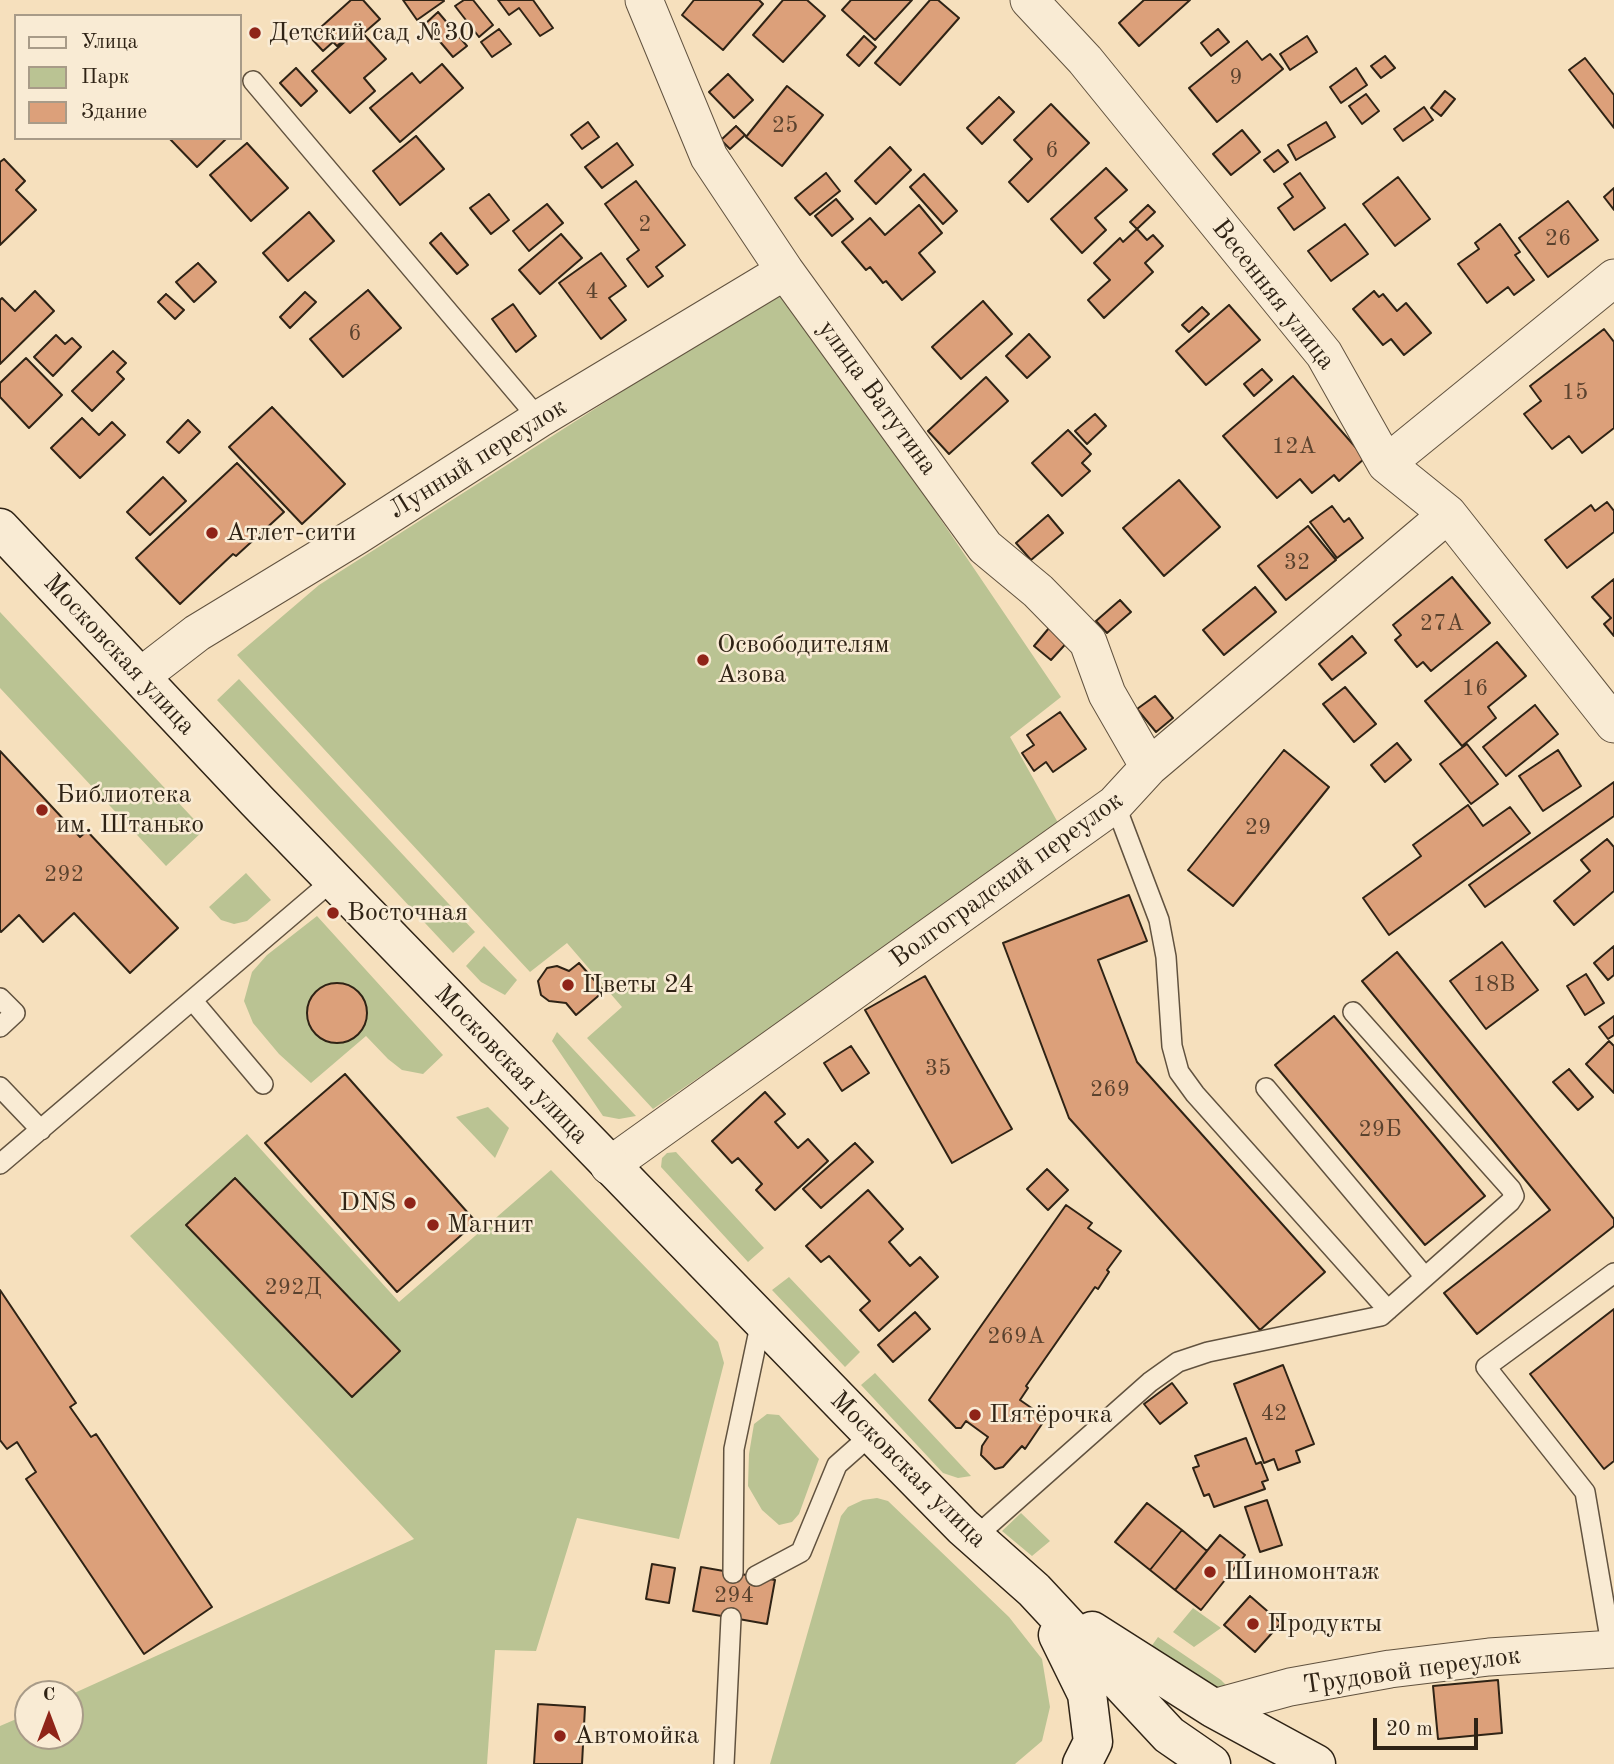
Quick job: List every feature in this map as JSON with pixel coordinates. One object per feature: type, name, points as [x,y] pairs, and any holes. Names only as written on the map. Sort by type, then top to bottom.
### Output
[{"type":"main road","name":"Московская улица","points":[[0,528],[333,880],[609,1166],[974,1538],[1034,1590],[1169,1735],[1211,1764]]},
{"type":"main road","name":"Московская улица","points":[[1034,1590],[1213,1708],[1316,1764]]},
{"type":"main road","points":[[1034,1590],[1087,1694],[1093,1742],[1082,1764]]},
{"type":"street","name":"улица Ватутина","points":[[644,0],[709,157],[785,271],[985,547],[1038,591],[1088,642],[1107,694],[1149,767]]},
{"type":"street","name":"Весенняя улица","points":[[1029,0],[1085,60],[1324,354],[1386,464],[1448,514],[1614,724]]},
{"type":"street","name":"Лунный переулок","points":[[140,677],[197,634],[539,419],[785,271]]},
{"type":"street","points":[[1386,464],[1614,278]]},
{"type":"street","name":"Волгоградский переулок","points":[[609,1166],[1115,804],[1149,767],[1448,514]]},
{"type":"street","name":"Трудовой переулок","points":[[1213,1708],[1290,1687],[1390,1669],[1489,1657],[1613,1650]]},
{"type":"lane","points":[[253,81],[539,419]]},
{"type":"lane","points":[[1115,804],[1159,920],[1166,957],[1172,1046],[1179,1072],[1195,1094],[1388,1310]]},
{"type":"lane","points":[[0,1164],[333,880]]},
{"type":"lane","points":[[0,998],[15,1013],[0,1027]]},
{"type":"lane","points":[[193,1001],[263,1084]]},
{"type":"lane","points":[[974,1538],[1150,1381],[1178,1362],[1208,1352],[1381,1316],[1514,1196],[1511,1189],[1353,1012]]},
{"type":"lane","points":[[0,1087],[41,1130]]},
{"type":"lane","points":[[1266,1088],[1425,1277]]},
{"type":"lane","points":[[1613,1650],[1585,1492],[1486,1367],[1614,1273]]},
{"type":"lane","points":[[733,1573],[734,1449],[761,1321]]},
{"type":"lane","points":[[756,1576],[801,1552],[837,1465],[872,1434]]},
{"type":"lane","points":[[724,1764],[731,1618]]},
{"type":"green space","points":[[784,288],[1061,697],[1010,737],[1061,828],[653,1109],[587,1038],[622,1007],[567,943],[530,972],[237,655],[319,585]]},
{"type":"green space","points":[[0,612],[204,830],[166,866],[0,688]]},
{"type":"green space","points":[[239,679],[475,932],[453,953],[217,700]]},
{"type":"green space","points":[[246,873],[271,900],[247,921],[234,924],[221,920],[209,907]]},
{"type":"green space","points":[[317,916],[443,1055],[423,1074],[402,1070],[366,1036],[311,1083],[279,1054],[253,1023],[244,1001],[252,972],[267,955]],"holes":[[[334,983],[348,985],[359,993],[366,1004],[367,1017],[362,1030],[352,1039],[339,1043],[326,1042],[315,1034],[308,1022],[307,1009],[312,997],[321,987]]]},
{"type":"green space","points":[[484,946],[517,980],[505,995],[481,982],[466,966]]},
{"type":"green space","points":[[557,1032],[636,1116],[619,1119],[603,1116],[552,1041]]},
{"type":"green space","points":[[488,1107],[509,1128],[495,1158],[456,1117]]},
{"type":"green space","points":[[247,1134],[399,1302],[551,1170],[718,1342],[724,1363],[679,1539],[577,1518],[536,1651],[495,1650],[487,1764],[0,1764],[0,1726],[14,1720],[14,1750],[84,1750],[84,1689],[414,1539],[130,1236]]},
{"type":"green space","points":[[676,1152],[764,1248],[748,1262],[661,1167],[662,1158],[667,1153]]},
{"type":"green space","points":[[789,1277],[860,1352],[845,1367],[772,1290]]},
{"type":"green space","points":[[875,1373],[971,1476],[958,1478],[943,1473],[861,1385]]},
{"type":"green space","points":[[767,1414],[779,1415],[819,1459],[799,1514],[792,1522],[779,1525],[762,1510],[748,1486],[754,1424]]},
{"type":"green space","points":[[877,1498],[888,1501],[1009,1617],[1042,1659],[1050,1707],[1042,1741],[1015,1764],[770,1764],[841,1516],[848,1507],[863,1500]]},
{"type":"green space","points":[[1021,1513],[1050,1541],[1032,1556],[1002,1531]]},
{"type":"green space","points":[[1193,1608],[1221,1628],[1194,1647],[1173,1632]]},
{"type":"green space","points":[[1158,1637],[1228,1687],[1216,1690],[1148,1651]]},
{"type":"building","points":[[351,0],[363,0],[380,19],[365,32],[360,26],[337,46],[333,42],[323,51],[310,37]]},
{"type":"building","points":[[403,0],[443,0],[444,1],[417,20]]},
{"type":"building","points":[[464,0],[473,0],[493,25],[479,37],[455,6]]},
{"type":"building","points":[[498,0],[533,0],[553,28],[540,36],[519,8],[509,15]]},
{"type":"building","points":[[694,0],[759,0],[763,4],[723,50],[682,15]]},
{"type":"building","points":[[783,0],[807,0],[825,16],[783,62],[753,35]]},
{"type":"building","points":[[851,0],[912,0],[875,40],[842,10]]},
{"type":"building","points":[[930,0],[938,0],[959,18],[900,85],[875,63]]},
{"type":"building","points":[[1144,0],[1190,0],[1139,46],[1119,23]]},
{"type":"building","points":[[438,12],[467,46],[453,57],[425,24]]},
{"type":"building","points":[[359,29],[386,59],[364,78],[375,91],[350,113],[312,71]]},
{"type":"building","points":[[499,29],[511,44],[492,57],[481,42]]},
{"type":"building","points":[[1218,29],[1229,42],[1211,56],[1201,43]]},
{"type":"building","points":[[864,36],[876,47],[859,66],[847,55]]},
{"type":"building","points":[[1307,36],[1317,52],[1290,70],[1280,54]]},
{"type":"building","points":[[1247,41],[1262,60],[1270,54],[1283,69],[1217,122],[1189,88]]},
{"type":"building","points":[[1385,56],[1395,68],[1381,78],[1371,66]]},
{"type":"building","points":[[1585,58],[1614,95],[1614,128],[1569,70]]},
{"type":"building","points":[[442,64],[463,88],[400,142],[370,108],[412,73],[420,83]]},
{"type":"building","points":[[296,68],[317,91],[301,106],[280,83]]},
{"type":"building","points":[[1356,68],[1367,85],[1341,103],[1330,87]]},
{"type":"building","points":[[728,74],[753,100],[734,118],[709,92]]},
{"type":"building","points":[[787,86],[823,115],[782,166],[746,137]]},
{"type":"building","points":[[1445,91],[1455,99],[1441,116],[1431,108]]},
{"type":"building","points":[[1366,94],[1379,111],[1362,124],[1349,106]]},
{"type":"building","points":[[999,97],[1014,112],[982,144],[967,128]]},
{"type":"building","points":[[1051,104],[1089,143],[1028,202],[1009,182],[1032,159],[1014,140]]},
{"type":"building","points":[[1424,107],[1433,120],[1403,141],[1394,129]]},
{"type":"building","points":[[588,122],[599,137],[582,149],[571,135]]},
{"type":"building","points":[[1326,122],[1335,137],[1296,160],[1288,145]]},
{"type":"building","points":[[736,126],[745,135],[730,149],[721,140]]},
{"type":"building","points":[[1242,130],[1260,152],[1231,175],[1213,154]]},
{"type":"building","points":[[416,136],[444,169],[400,205],[373,171]]},
{"type":"building","points":[[171,140],[225,140],[197,167]]},
{"type":"building","points":[[247,143],[288,188],[251,221],[210,175]]},
{"type":"building","points":[[617,143],[633,165],[602,188],[585,167]]},
{"type":"building","points":[[890,147],[911,170],[876,204],[855,181]]},
{"type":"building","points":[[1278,150],[1288,162],[1274,172],[1264,160]]},
{"type":"building","points":[[4,159],[25,181],[16,190],[36,210],[0,245],[0,162]]},
{"type":"building","points":[[1106,168],[1127,190],[1095,218],[1106,230],[1082,253],[1051,219]]},
{"type":"building","points":[[826,173],[840,191],[810,215],[795,198]]},
{"type":"building","points":[[1300,173],[1325,208],[1294,230],[1278,208],[1293,197],[1284,184]]},
{"type":"building","points":[[924,174],[957,211],[943,224],[910,187]]},
{"type":"building","points":[[1398,177],[1430,219],[1395,246],[1363,204]]},
{"type":"building","points":[[636,181],[685,245],[656,267],[663,276],[648,287],[627,259],[639,250],[605,204]]},
{"type":"building","points":[[1614,188],[1614,210],[1604,197]]},
{"type":"building","points":[[489,194],[509,220],[491,234],[470,208]]},
{"type":"building","points":[[836,199],[853,219],[832,236],[815,216]]},
{"type":"building","points":[[1568,201],[1598,240],[1548,277],[1519,238]]},
{"type":"building","points":[[547,204],[563,223],[529,251],[513,231]]},
{"type":"building","points":[[919,205],[942,233],[919,253],[935,272],[902,300],[870,267],[866,270],[842,242],[870,218],[885,235]]},
{"type":"building","points":[[1148,205],[1155,212],[1137,229],[1130,222]]},
{"type":"building","points":[[309,212],[334,241],[288,281],[263,253]]},
{"type":"building","points":[[1345,224],[1368,254],[1331,281],[1308,251]]},
{"type":"building","points":[[1500,224],[1520,252],[1515,255],[1534,280],[1514,295],[1508,287],[1487,303],[1458,264],[1479,249],[1475,243]]},
{"type":"building","points":[[1137,229],[1147,240],[1153,235],[1163,246],[1145,263],[1153,272],[1104,318],[1088,300],[1110,280],[1094,263],[1120,238],[1123,242]]},
{"type":"building","points":[[441,233],[468,265],[457,274],[430,243]]},
{"type":"building","points":[[561,234],[582,258],[540,294],[519,270]]},
{"type":"building","points":[[601,253],[626,286],[609,298],[626,320],[601,339],[559,283]]},
{"type":"building","points":[[198,263],[216,282],[194,302],[176,282]]},
{"type":"building","points":[[368,290],[401,328],[343,377],[310,339]]},
{"type":"building","points":[[35,291],[54,311],[0,364],[0,300],[2,298],[15,311]]},
{"type":"building","points":[[1374,291],[1379,297],[1383,294],[1397,311],[1406,303],[1431,333],[1404,355],[1391,339],[1383,345],[1353,309]]},
{"type":"building","points":[[305,292],[316,302],[290,328],[280,317]]},
{"type":"building","points":[[166,294],[184,310],[175,319],[158,302]]},
{"type":"building","points":[[983,301],[1012,334],[961,379],[932,347]]},
{"type":"building","points":[[513,304],[536,336],[516,352],[492,319]]},
{"type":"building","points":[[1229,305],[1260,340],[1206,385],[1176,351]]},
{"type":"building","points":[[1202,307],[1209,314],[1189,332],[1182,325]]},
{"type":"building","points":[[1604,329],[1614,342],[1614,428],[1582,453],[1569,436],[1552,449],[1524,414],[1541,401],[1530,386]]},
{"type":"building","points":[[1029,334],[1050,357],[1027,378],[1006,356]]},
{"type":"building","points":[[56,335],[65,344],[72,338],[81,347],[53,376],[34,357]]},
{"type":"building","points":[[113,351],[126,363],[117,372],[124,379],[92,411],[72,391]]},
{"type":"building","points":[[26,358],[62,395],[29,428],[0,397],[0,383]]},
{"type":"building","points":[[1262,369],[1272,380],[1254,396],[1244,384]]},
{"type":"building","points":[[1293,376],[1365,458],[1339,481],[1334,475],[1312,493],[1300,479],[1277,498],[1223,436]]},
{"type":"building","points":[[986,377],[1008,401],[949,454],[928,431]]},
{"type":"building","points":[[272,407],[345,484],[302,524],[229,447]]},
{"type":"building","points":[[1095,414],[1106,426],[1087,444],[1075,431]]},
{"type":"building","points":[[82,418],[99,435],[112,422],[125,435],[80,478],[51,448]]},
{"type":"building","points":[[188,420],[200,432],[179,453],[167,442]]},
{"type":"building","points":[[1068,430],[1091,454],[1082,463],[1090,471],[1062,496],[1032,463]]},
{"type":"building","name":"Атлет-сити","points":[[237,463],[284,512],[236,556],[233,554],[180,604],[136,558]]},
{"type":"building","points":[[163,477],[186,501],[150,535],[127,512]]},
{"type":"building","points":[[1179,480],[1220,527],[1164,576],[1123,528]]},
{"type":"building","points":[[1607,502],[1614,511],[1614,532],[1567,568],[1545,540],[1591,505],[1595,511]]},
{"type":"building","points":[[1332,506],[1344,522],[1349,518],[1363,538],[1337,558],[1310,522]]},
{"type":"building","points":[[1048,515],[1063,533],[1031,560],[1016,543]]},
{"type":"building","points":[[1308,526],[1336,560],[1286,600],[1258,566]]},
{"type":"building","points":[[1452,577],[1490,623],[1431,671],[1423,662],[1417,667],[1395,640],[1401,635],[1393,625]]},
{"type":"building","points":[[1614,579],[1614,636],[1604,624],[1611,618],[1592,597]]},
{"type":"building","points":[[1255,587],[1276,612],[1224,655],[1203,630]]},
{"type":"building","points":[[1120,600],[1131,612],[1107,633],[1096,621]]},
{"type":"building","points":[[1054,622],[1071,638],[1051,660],[1034,646]]},
{"type":"building","points":[[1352,636],[1366,653],[1332,680],[1319,664]]},
{"type":"building","points":[[1497,642],[1526,676],[1488,707],[1496,718],[1462,746],[1425,701]]},
{"type":"building","points":[[1345,687],[1376,724],[1354,742],[1323,704]]},
{"type":"building","points":[[1155,696],[1173,718],[1156,732],[1137,709]]},
{"type":"building","points":[[1535,705],[1558,734],[1506,776],[1483,747]]},
{"type":"building","points":[[1060,712],[1086,749],[1053,772],[1046,762],[1034,771],[1022,753],[1034,745],[1027,735]]},
{"type":"building","points":[[1397,743],[1411,760],[1385,782],[1371,765]]},
{"type":"building","points":[[1467,744],[1498,784],[1471,804],[1440,764]]},
{"type":"building","points":[[1284,750],[1329,787],[1233,906],[1188,870]]},
{"type":"building","points":[[1558,750],[1581,786],[1543,811],[1519,776]]},
{"type":"building","points":[[0,751],[80,837],[87,831],[178,928],[130,973],[74,913],[43,942],[19,915],[1,932]]},
{"type":"building","points":[[1614,782],[1614,816],[1485,907],[1469,885]]},
{"type":"building","points":[[1468,805],[1483,826],[1510,807],[1530,833],[1389,935],[1363,898],[1421,856],[1413,845]]},
{"type":"building","points":[[1607,839],[1614,847],[1614,891],[1574,925],[1554,901],[1590,871],[1581,860]]},
{"type":"building","points":[[1129,895],[1147,941],[1098,960],[1137,1062],[1325,1272],[1260,1330],[1069,1118],[1003,943]]},
{"type":"building","points":[[1502,942],[1538,990],[1486,1029],[1450,981]]},
{"type":"building","points":[[1614,946],[1614,975],[1608,980],[1594,963]]},
{"type":"building","points":[[1397,952],[1614,1219],[1614,1226],[1477,1334],[1444,1293],[1550,1210],[1362,981]]},
{"type":"building","name":"Цветы 24","points":[[579,963],[604,991],[576,1015],[566,1003],[549,1001],[541,995],[538,981],[547,968],[557,966],[569,971]]},
{"type":"building","points":[[1586,974],[1604,1003],[1585,1015],[1567,986]]},
{"type":"building","points":[[925,976],[1012,1129],[952,1163],[865,1010]]},
{"type":"building","points":[[337,983],[354,988],[362,996],[367,1013],[362,1030],[354,1038],[337,1043],[320,1038],[312,1030],[307,1013],[312,996],[320,988]]},
{"type":"building","points":[[1334,1016],[1485,1196],[1425,1245],[1275,1065]]},
{"type":"building","points":[[1614,1016],[1614,1035],[1608,1039],[1599,1027]]},
{"type":"building","points":[[1609,1041],[1614,1046],[1614,1093],[1586,1064]]},
{"type":"building","points":[[851,1046],[869,1073],[842,1091],[824,1063]]},
{"type":"building","points":[[1569,1069],[1593,1097],[1578,1110],[1553,1082]]},
{"type":"building","points":[[345,1074],[476,1222],[397,1292],[265,1143]]},
{"type":"building","points":[[765,1092],[785,1114],[775,1122],[798,1148],[808,1139],[828,1161],[775,1210],[756,1190],[762,1184],[738,1158],[732,1163],[712,1141]]},
{"type":"building","points":[[855,1143],[873,1162],[821,1208],[803,1189]]},
{"type":"building","points":[[1047,1169],[1068,1190],[1048,1210],[1027,1189]]},
{"type":"building","points":[[235,1178],[400,1351],[352,1397],[186,1225]]},
{"type":"building","points":[[868,1190],[903,1229],[889,1242],[910,1266],[920,1257],[938,1277],[879,1331],[860,1310],[870,1301],[829,1256],[821,1262],[806,1246]]},
{"type":"building","points":[[1066,1205],[1092,1223],[1088,1228],[1121,1251],[1107,1270],[1109,1272],[1098,1289],[1095,1287],[1026,1386],[1028,1388],[1020,1400],[1046,1418],[1025,1449],[1022,1446],[1003,1467],[995,1469],[981,1455],[982,1446],[988,1437],[966,1421],[961,1428],[956,1428],[929,1400]]},
{"type":"building","points":[[0,1290],[76,1403],[70,1407],[91,1437],[96,1434],[212,1607],[144,1654],[26,1479],[36,1472],[17,1442],[7,1449],[0,1440]]},
{"type":"building","points":[[1614,1309],[1614,1461],[1604,1469],[1530,1374]]},
{"type":"building","points":[[915,1312],[930,1329],[893,1362],[878,1345]]},
{"type":"building","points":[[1283,1365],[1314,1444],[1296,1451],[1300,1462],[1278,1470],[1274,1459],[1264,1463],[1234,1384]]},
{"type":"building","points":[[1172,1383],[1187,1403],[1160,1424],[1144,1404]]},
{"type":"building","points":[[1246,1438],[1256,1464],[1261,1462],[1268,1480],[1262,1482],[1265,1489],[1214,1507],[1209,1494],[1204,1496],[1193,1468],[1199,1466],[1195,1456]]},
{"type":"building","points":[[1267,1500],[1282,1545],[1260,1552],[1245,1507]]},
{"type":"building","points":[[1147,1503],[1182,1530],[1150,1570],[1115,1542]]},
{"type":"building","points":[[1182,1530],[1207,1551],[1175,1590],[1150,1570]]},
{"type":"building","name":"Шиномонтаж","points":[[1220,1535],[1245,1555],[1201,1610],[1175,1590]]},
{"type":"building","points":[[652,1564],[675,1568],[669,1603],[646,1599]]},
{"type":"building","points":[[701,1567],[775,1580],[767,1624],[693,1611]]},
{"type":"building","name":"Продукты","points":[[1250,1596],[1281,1623],[1255,1652],[1224,1625]]},
{"type":"building","points":[[1498,1680],[1502,1733],[1438,1739],[1433,1686]]},
{"type":"building","name":"Автомойка","points":[[538,1704],[585,1707],[582,1764],[534,1764]]},
{"type":"place","name":"Детский сад №30","points":[[255,33]]},
{"type":"place","name":"Атлет-сити","points":[[212,533]]},
{"type":"place","name":"Освободителям Азова","points":[[703,660]]},
{"type":"place","name":"Библиотека им. Штанько","points":[[42,810]]},
{"type":"place","name":"Восточная","points":[[333,913]]},
{"type":"place","name":"Цветы 24","points":[[568,985]]},
{"type":"place","name":"DNS","points":[[410,1203]]},
{"type":"place","name":"Магнит","points":[[433,1225]]},
{"type":"place","name":"Пятёрочка","points":[[975,1415]]},
{"type":"place","name":"Шиномонтаж","points":[[1210,1572]]},
{"type":"place","name":"Продукты","points":[[1253,1624]]},
{"type":"place","name":"Автомойка","points":[[560,1736]]}]
